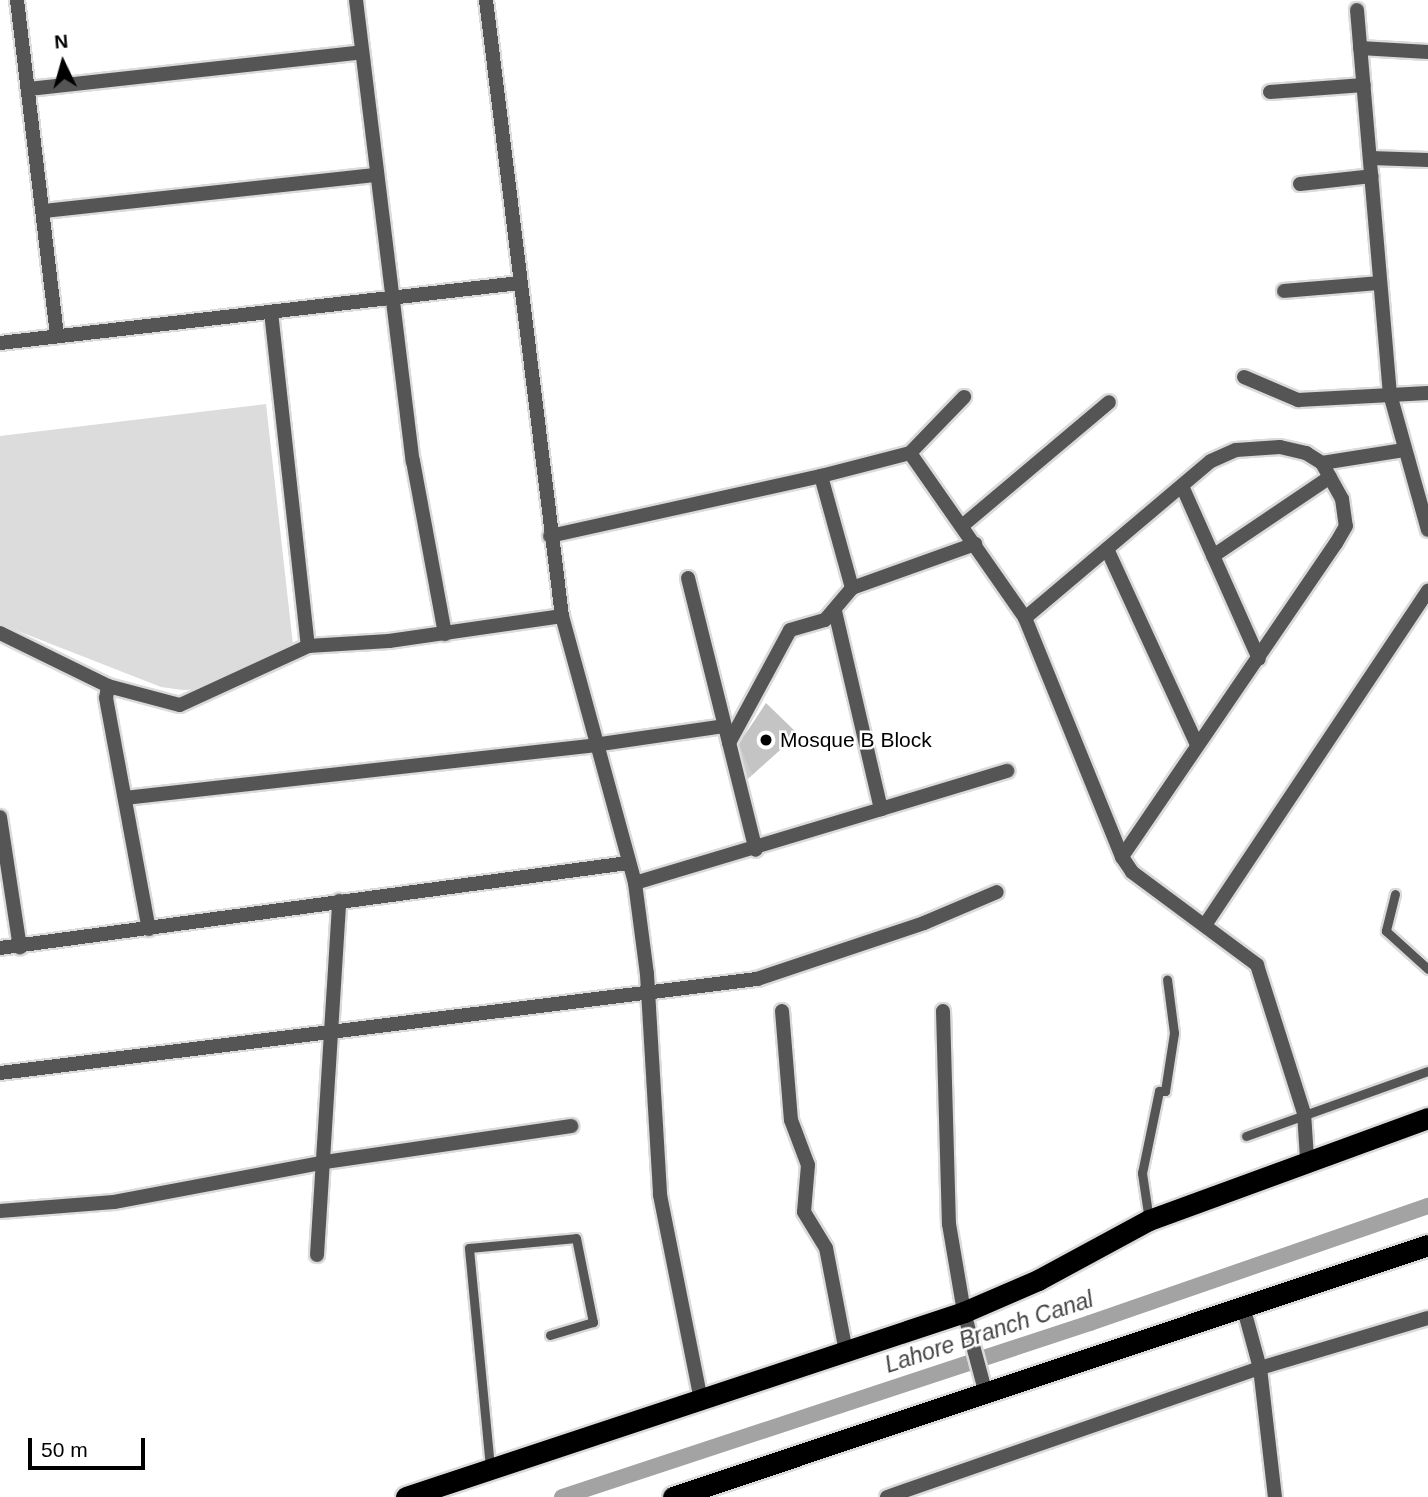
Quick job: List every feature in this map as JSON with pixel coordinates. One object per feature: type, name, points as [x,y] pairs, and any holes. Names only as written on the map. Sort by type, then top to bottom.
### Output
[{"type":"highway","points":[[405,1497],[964,1312],[1038,1280],[1149,1220],[1307,1158],[1428,1118]]},
{"type":"highway","points":[[673,1497],[1428,1245]]},
{"type":"street","points":[[17,0],[57,336]]},
{"type":"street","points":[[356,0],[423,534],[437,578],[445,634]]},
{"type":"street","points":[[486,0],[550,536],[562,616],[594,746],[635,883],[646,993],[660,1195],[701,1401]]},
{"type":"street","points":[[1357,10],[1390,394],[1428,530]]},
{"type":"street","points":[[1360,48],[1428,52]]},
{"type":"street","points":[[29,89],[362,52]]},
{"type":"street","points":[[1270,92],[1364,85]]},
{"type":"street","points":[[1371,158],[1428,160]]},
{"type":"street","points":[[44,211],[377,174]]},
{"type":"street","points":[[1300,184],[1372,176]]},
{"type":"street","points":[[0,343],[519,283]]},
{"type":"street","points":[[1283,290],[1380,283]]},
{"type":"street","points":[[271,312],[308,646]]},
{"type":"street","points":[[1244,377],[1298,400],[1428,393]]},
{"type":"street","points":[[550,536],[821,476],[910,453],[964,397]]},
{"type":"street","points":[[962,526],[1109,402]]},
{"type":"street","points":[[1025,618],[1211,461],[1246,448],[1294,449],[1322,463],[1342,499],[1346,526],[1259,659],[1197,744],[1122,858]]},
{"type":"street","points":[[1322,463],[1404,450]]},
{"type":"street","points":[[910,453],[1025,618],[1122,858],[1132,872],[1257,965],[1304,1113],[1307,1158]]},
{"type":"street","points":[[821,476],[852,588]]},
{"type":"street","points":[[1213,556],[1330,477]]},
{"type":"street","points":[[1182,485],[1259,659]]},
{"type":"street","points":[[729,743],[785,635],[835,612],[852,588],[975,544]]},
{"type":"street","points":[[1107,549],[1197,744]]},
{"type":"street","points":[[688,578],[756,850]]},
{"type":"street","points":[[1205,925],[1428,590]]},
{"type":"street","points":[[835,612],[881,809]]},
{"type":"street","points":[[0,633],[108,686],[180,705],[308,646],[445,634],[562,616]]},
{"type":"street","points":[[108,686],[106,698],[149,929]]},
{"type":"street","points":[[125,798],[594,746],[724,726]]},
{"type":"street","points":[[635,883],[756,850],[1007,771]]},
{"type":"street","points":[[0,817],[19,947]]},
{"type":"street","points":[[0,948],[628,863]]},
{"type":"street","points":[[0,1073],[331,1034],[769,975],[924,923],[997,892]]},
{"type":"street","points":[[317,1255],[325,1162],[339,901]]},
{"type":"street","points":[[782,1011],[791,1120],[808,1165],[804,1212],[825,1248],[846,1352]]},
{"type":"street","points":[[943,1011],[949,1224],[964,1312],[986,1394]]},
{"type":"street","points":[[0,1211],[165,1195],[325,1162],[571,1126]]},
{"type":"street","points":[[1243,1306],[1260,1368],[1275,1497]]},
{"type":"street","points":[[887,1497],[912,1493],[1260,1368],[1428,1318]]},
{"type":"lane","points":[[1395,894],[1386,931],[1428,969]]},
{"type":"lane","points":[[1149,1220],[1142,1173],[1159,1091],[1165,1091],[1174,1033],[1167,979]]},
{"type":"lane","points":[[1246,1136],[1304,1113],[1428,1071]]},
{"type":"lane","points":[[490,1469],[469,1248],[576,1238],[593,1322],[550,1335]]},
{"type":"shaded area","points":[[266,404],[293,645],[204,689],[183,690],[161,687],[0,624],[0,436]]},
{"type":"building","name":"Mosque B Block","points":[[766,703],[798,734],[752,775],[739,744]]},
{"type":"waterway","name":"Lahore Branch Canal","points":[[562,1497],[1090,1323],[1428,1206]]},
{"type":"place","name":"Mosque B Block","points":[[766,740]]}]
